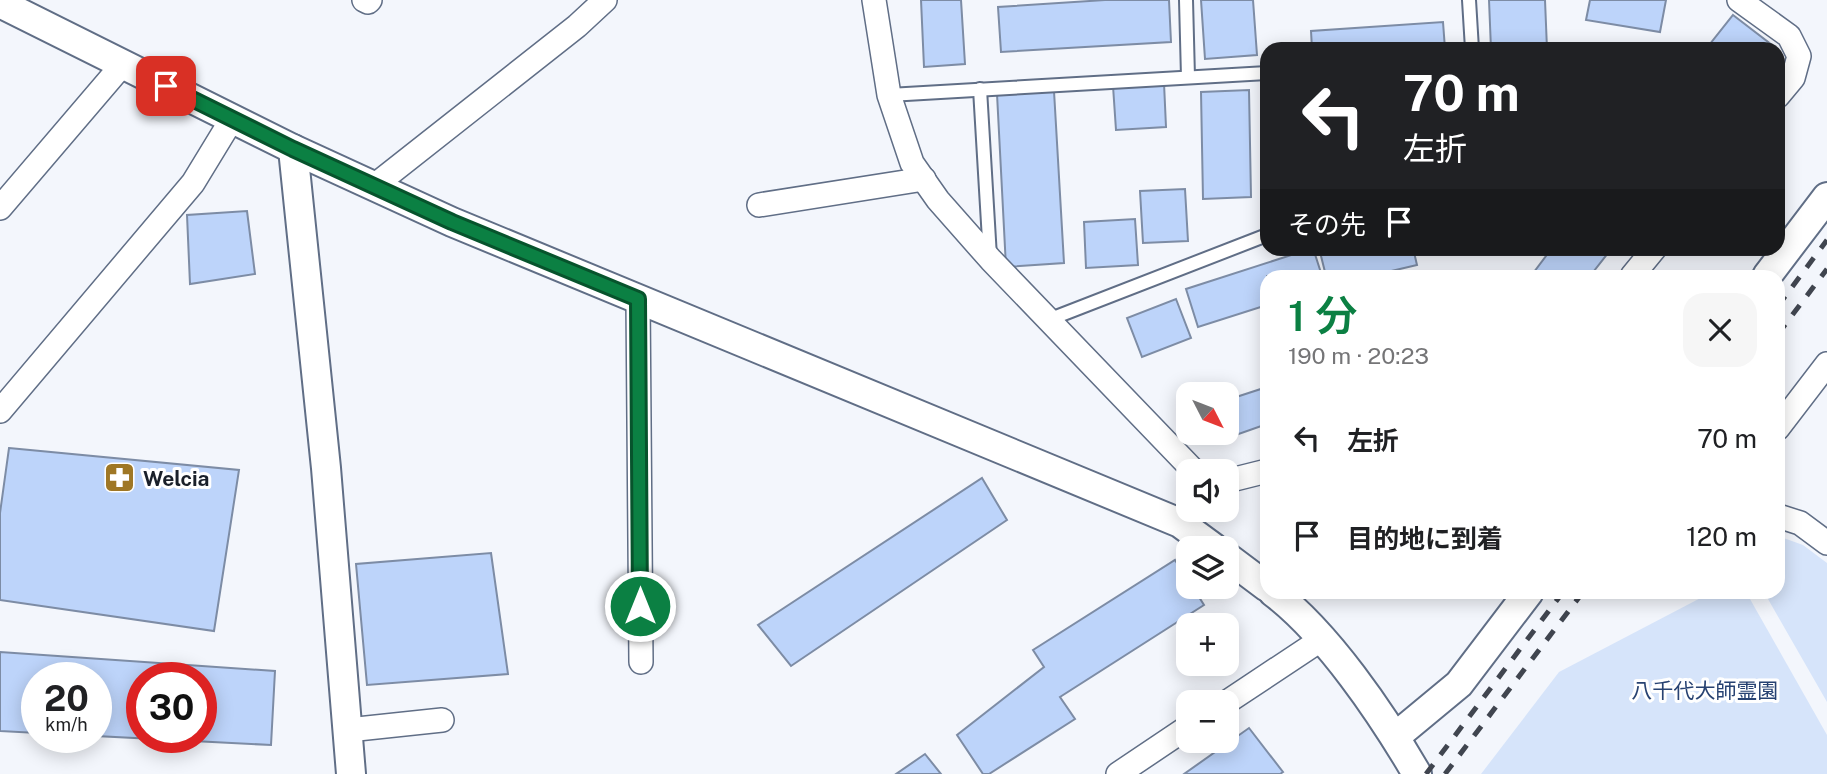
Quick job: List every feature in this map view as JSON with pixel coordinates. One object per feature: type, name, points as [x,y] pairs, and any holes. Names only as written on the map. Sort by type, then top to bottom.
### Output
[{"type":"street","points":[[364,0],[370,0]]},
{"type":"street","points":[[374,186],[577,26],[605,0]]},
{"type":"street","points":[[874,0],[889,95],[912,163],[938,200],[991,260],[1182,459]]},
{"type":"street","points":[[1739,0],[1789,36],[1799,56],[1793,78],[1785,88]]},
{"type":"street","points":[[7,3],[293,149],[465,227],[638,299],[1176,512]]},
{"type":"street","points":[[0,208],[122,64]]},
{"type":"street","points":[[0,411],[193,183],[232,119]]},
{"type":"street","points":[[293,149],[326,468],[351,774]]},
{"type":"street","points":[[759,205],[924,179]]},
{"type":"street","points":[[1785,252],[1827,197]]},
{"type":"street","points":[[1637,270],[1649,256]]},
{"type":"street","points":[[1772,270],[1782,256]]},
{"type":"street","points":[[638,299],[641,662]]},
{"type":"street","points":[[1785,419],[1827,363]]},
{"type":"street","points":[[1239,478],[1260,473]]},
{"type":"street","points":[[1785,518],[1800,523],[1827,542]]},
{"type":"street","points":[[1190,522],[1203,536]]},
{"type":"street","points":[[1239,566],[1260,582]]},
{"type":"street","points":[[1282,599],[1322,639],[1395,737],[1417,774]]},
{"type":"street","points":[[1395,737],[1458,684],[1524,599]]},
{"type":"street","points":[[1239,694],[1322,639]]},
{"type":"street","points":[[348,730],[442,720]]},
{"type":"street","points":[[1118,774],[1176,735]]},
{"type":"lane","points":[[1186,0],[1188,77]]},
{"type":"lane","points":[[1469,0],[1472,42]]},
{"type":"lane","points":[[889,95],[1260,73]]},
{"type":"lane","points":[[980,89],[991,260]]},
{"type":"lane","points":[[1048,320],[1260,238]]},
{"type":"green space","points":[[1785,539],[1803,545],[1827,563],[1827,702],[1768,599],[1785,599]]},
{"type":"green space","name":"八千代大師霊園","points":[[1699,599],[1750,599],[1827,735],[1827,774],[1481,774],[1559,672]]},
{"type":"building","points":[[921,0],[961,0],[965,64],[924,67]]},
{"type":"building","points":[[1105,0],[1169,0],[1171,42],[1001,52],[998,7]]},
{"type":"building","points":[[1201,0],[1253,0],[1257,55],[1205,59]]},
{"type":"building","points":[[1489,0],[1545,0],[1547,42],[1491,42]]},
{"type":"building","points":[[1590,0],[1666,0],[1660,32],[1586,20]]},
{"type":"building","points":[[1733,15],[1768,42],[1712,42]]},
{"type":"building","points":[[1443,22],[1444,42],[1312,42],[1311,31]]},
{"type":"building","points":[[1164,83],[1166,127],[1116,130],[1113,86]]},
{"type":"building","points":[[1249,90],[1251,197],[1203,199],[1201,92]]},
{"type":"building","points":[[1054,91],[1064,263],[1006,267],[997,94]]},
{"type":"building","points":[[1185,189],[1188,241],[1143,243],[1140,191]]},
{"type":"building","points":[[247,211],[255,274],[190,284],[187,215]]},
{"type":"building","points":[[1135,219],[1138,265],[1086,268],[1084,222]]},
{"type":"building","points":[[1288,256],[1316,256],[1320,270],[1260,270],[1260,307],[1198,327],[1186,289]]},
{"type":"building","points":[[1321,256],[1415,256],[1417,265],[1396,270],[1324,270]]},
{"type":"building","points":[[1546,256],[1606,256],[1595,270],[1536,270]]},
{"type":"building","points":[[1176,299],[1191,338],[1142,357],[1127,318]]},
{"type":"building","points":[[1260,389],[1260,426],[1239,434],[1239,396]]},
{"type":"building","points":[[9,448],[239,470],[214,631],[0,600],[0,513]]},
{"type":"building","points":[[982,478],[1007,520],[791,666],[758,625]]},
{"type":"building","points":[[491,553],[508,674],[367,685],[356,564]]},
{"type":"building","points":[[1175,560],[1176,599],[1200,599],[1204,605],[1191,613],[1176,613],[1176,623],[1060,697],[1075,719],[989,774],[983,774],[957,735],[1044,667],[1033,650]]},
{"type":"building","points":[[0,652],[145,662],[126,662],[126,738],[112,737],[112,662],[21,662],[21,732],[0,731]]},
{"type":"building","points":[[217,667],[275,671],[271,745],[217,742]]},
{"type":"building","points":[[1249,728],[1283,772],[1184,774],[1214,753],[1239,753],[1239,735]]},
{"type":"building","points":[[925,754],[941,774],[896,774]]},
{"type":"railway","points":[[1785,297],[1827,240]]},
{"type":"railway","points":[[1785,325],[1827,269]]},
{"type":"railway","points":[[1426,774],[1558,599]]},
{"type":"railway","points":[[1445,774],[1578,599]]},
{"type":"place","name":"Welcia","points":[[120,478]]},
{"type":"route","points":[[166,86],[293,149],[452,222],[638,299],[640,606]]}]
